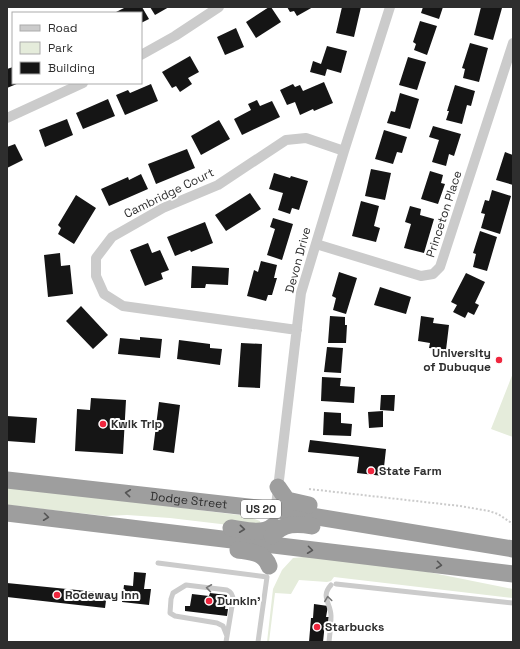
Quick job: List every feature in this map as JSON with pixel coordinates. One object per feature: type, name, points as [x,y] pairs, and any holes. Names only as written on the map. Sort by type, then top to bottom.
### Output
[{"type":"highway","name":"Dodge Street","points":[[7,480],[513,574]]},
{"type":"highway","points":[[278,487],[287,500],[300,504],[394,518],[458,540]]},
{"type":"highway","points":[[7,513],[111,525],[158,538],[254,552],[267,561],[268,572]]},
{"type":"highway","points":[[111,525],[150,520],[263,531],[269,529],[280,529],[291,524],[297,524],[421,542],[458,540]]},
{"type":"highway","name":"Dodge Street","points":[[273,529],[458,540],[513,549]]},
{"type":"street","points":[[142,54],[219,7]]},
{"type":"street","name":"Devon Drive","points":[[268,572],[301,293],[390,7]]},
{"type":"street","name":"Princeton Place","points":[[316,244],[421,276],[433,274],[440,267],[513,43]]},
{"type":"street","points":[[7,118],[81,84]]},
{"type":"street","name":"Cambridge Court","points":[[297,330],[123,306],[104,294],[96,276],[96,258],[112,237],[163,208],[218,185],[286,140],[306,138],[344,151]]},
{"type":"lane","points":[[158,564],[268,572],[258,642]]},
{"type":"lane","points":[[329,642],[332,614],[326,596],[327,590],[334,584],[513,603]]},
{"type":"lane","points":[[226,642],[227,636],[233,600],[233,595],[230,592],[227,590],[186,585],[173,593],[170,613],[174,616],[217,623],[223,626],[227,636]]},
{"type":"path","points":[[309,489],[460,506],[498,514],[513,524]]},
{"type":"green space","points":[[513,373],[513,437],[491,429]]},
{"type":"green space","points":[[7,486],[247,516],[260,521],[261,526],[246,527],[170,518],[127,515],[106,516],[7,505]]},
{"type":"green space","points":[[314,556],[428,572],[513,589],[513,598],[334,577],[331,581],[327,582],[299,580],[291,594],[275,593],[269,642],[267,642],[273,589],[282,570],[293,558]]},
{"type":"building","points":[[126,7],[142,7],[149,19],[142,22],[142,12],[116,12]]},
{"type":"building","points":[[150,7],[169,7],[155,15]]},
{"type":"building","points":[[271,7],[281,22],[256,38],[246,22]]},
{"type":"building","points":[[287,7],[313,7],[297,16],[294,11],[290,12]]},
{"type":"building","points":[[342,7],[361,7],[354,37],[336,33]]},
{"type":"building","points":[[423,7],[443,7],[439,19],[421,13]]},
{"type":"building","points":[[481,7],[502,8],[493,40],[474,35]]},
{"type":"building","points":[[420,21],[437,26],[427,55],[414,50],[416,44],[413,42]]},
{"type":"building","points":[[236,28],[244,47],[225,55],[217,37]]},
{"type":"building","points":[[470,43],[488,48],[479,82],[463,78],[465,69],[462,68]]},
{"type":"building","points":[[327,46],[347,51],[341,73],[327,69],[325,76],[310,72],[313,61],[321,64]]},
{"type":"building","points":[[190,56],[199,72],[188,78],[192,84],[180,92],[176,86],[172,88],[162,72]]},
{"type":"building","points":[[408,57],[426,62],[417,90],[399,85]]},
{"type":"building","points":[[12,67],[12,84],[17,84],[7,88],[7,69]]},
{"type":"building","points":[[324,82],[333,103],[300,115],[295,102],[287,105],[280,90],[293,84],[295,87],[300,85],[303,91]]},
{"type":"building","points":[[151,84],[158,101],[125,115],[116,95],[128,90],[130,93]]},
{"type":"building","points":[[455,85],[475,91],[471,106],[467,105],[462,124],[446,120],[449,111],[447,111]]},
{"type":"building","points":[[400,93],[419,99],[410,129],[387,123],[391,111],[395,112]]},
{"type":"building","points":[[108,99],[115,116],[83,129],[76,113]]},
{"type":"building","points":[[257,100],[260,106],[272,101],[280,117],[242,135],[234,119],[251,110],[248,104]]},
{"type":"building","points":[[67,119],[73,135],[45,147],[39,130]]},
{"type":"building","points":[[219,120],[230,139],[201,155],[191,136]]},
{"type":"building","points":[[433,126],[461,134],[454,156],[449,154],[446,166],[432,162],[439,140],[429,137]]},
{"type":"building","points":[[384,130],[407,137],[402,153],[397,152],[393,164],[375,159]]},
{"type":"building","points":[[15,144],[23,160],[7,168],[7,147]]},
{"type":"building","points":[[187,149],[195,168],[156,184],[148,164]]},
{"type":"building","points":[[505,152],[513,155],[513,185],[496,180]]},
{"type":"building","points":[[371,169],[391,173],[385,200],[365,196]]},
{"type":"building","points":[[430,171],[443,175],[441,183],[445,184],[438,204],[421,199]]},
{"type":"building","points":[[274,173],[290,178],[291,176],[308,181],[299,210],[292,208],[290,214],[278,210],[283,193],[269,189]]},
{"type":"building","points":[[141,174],[148,189],[109,206],[101,189],[128,177],[129,180]]},
{"type":"building","points":[[492,190],[511,196],[500,234],[481,228],[485,214],[481,213],[485,200],[489,201]]},
{"type":"building","points":[[250,193],[261,209],[226,231],[215,215]]},
{"type":"building","points":[[76,195],[96,208],[74,244],[58,234],[61,228],[58,225]]},
{"type":"building","points":[[361,201],[379,206],[374,226],[380,228],[376,242],[352,236]]},
{"type":"building","points":[[410,206],[421,209],[420,215],[434,219],[424,253],[404,248],[411,224],[405,222]]},
{"type":"building","points":[[273,218],[293,224],[282,260],[267,255],[275,229],[270,227]]},
{"type":"building","points":[[205,222],[213,243],[191,252],[190,250],[175,256],[167,237]]},
{"type":"building","points":[[480,231],[497,237],[487,271],[473,267],[476,254],[473,253]]},
{"type":"building","points":[[148,243],[152,253],[160,250],[169,270],[161,273],[163,279],[145,286],[130,250]]},
{"type":"building","points":[[60,253],[61,266],[70,265],[73,294],[48,297],[44,255]]},
{"type":"building","points":[[261,261],[277,265],[274,278],[277,278],[272,295],[268,295],[266,301],[247,296],[254,270],[258,272]]},
{"type":"building","points":[[192,266],[229,268],[228,285],[206,284],[205,288],[191,288]]},
{"type":"building","points":[[339,272],[357,278],[346,314],[333,310],[336,298],[332,296]]},
{"type":"building","points":[[466,273],[485,282],[475,303],[479,305],[474,315],[468,312],[465,318],[453,312],[457,305],[451,302]]},
{"type":"building","points":[[380,287],[411,297],[406,314],[374,305]]},
{"type":"building","points":[[81,306],[108,335],[93,349],[66,321]]},
{"type":"building","points":[[330,316],[345,317],[345,325],[347,325],[346,343],[328,343]]},
{"type":"building","points":[[421,316],[434,318],[433,323],[449,325],[446,350],[429,348],[430,343],[418,341]]},
{"type":"building","points":[[140,337],[162,339],[160,358],[118,354],[120,338],[140,340]]},
{"type":"building","points":[[179,340],[210,344],[210,348],[222,349],[220,365],[177,359]]},
{"type":"building","points":[[241,343],[262,344],[260,388],[238,387]]},
{"type":"building","points":[[327,347],[343,348],[341,373],[324,372]]},
{"type":"building","points":[[322,377],[341,378],[340,386],[355,387],[354,403],[321,401]]},
{"type":"building","points":[[381,395],[395,395],[394,411],[380,410]]},
{"type":"building","points":[[91,398],[126,400],[123,454],[75,451],[77,409],[90,410]]},
{"type":"building","points":[[159,402],[180,405],[174,453],[153,450]]},
{"type":"building","points":[[383,411],[383,427],[369,428],[368,412]]},
{"type":"building","points":[[324,412],[341,413],[341,423],[352,424],[351,436],[323,435]]},
{"type":"building","points":[[7,416],[37,418],[35,443],[7,441]]},
{"type":"building","points":[[310,440],[386,449],[383,476],[357,473],[359,457],[308,452]]},
{"type":"building","name":"Rodeway Inn","points":[[134,572],[146,573],[144,589],[151,589],[149,605],[122,602],[124,585],[133,586]]},
{"type":"building","name":"Rodeway Inn","points":[[7,583],[107,593],[105,608],[7,597]]},
{"type":"building","name":"Dunkin'","points":[[210,593],[227,595],[225,609],[228,609],[227,616],[185,611],[185,606],[190,606],[192,594],[209,596]]},
{"type":"building","name":"Starbucks","points":[[314,604],[328,606],[326,617],[329,617],[328,623],[325,623],[323,642],[309,642]]},
{"type":"place","name":"University of Dubuque","points":[[499,360]]},
{"type":"place","name":"Kwik Trip","points":[[103,424]]},
{"type":"place","name":"State Farm","points":[[371,471]]},
{"type":"place","name":"Rodeway Inn","points":[[57,595]]},
{"type":"place","name":"Dunkin'","points":[[209,601]]},
{"type":"place","name":"Starbucks","points":[[317,627]]}]
